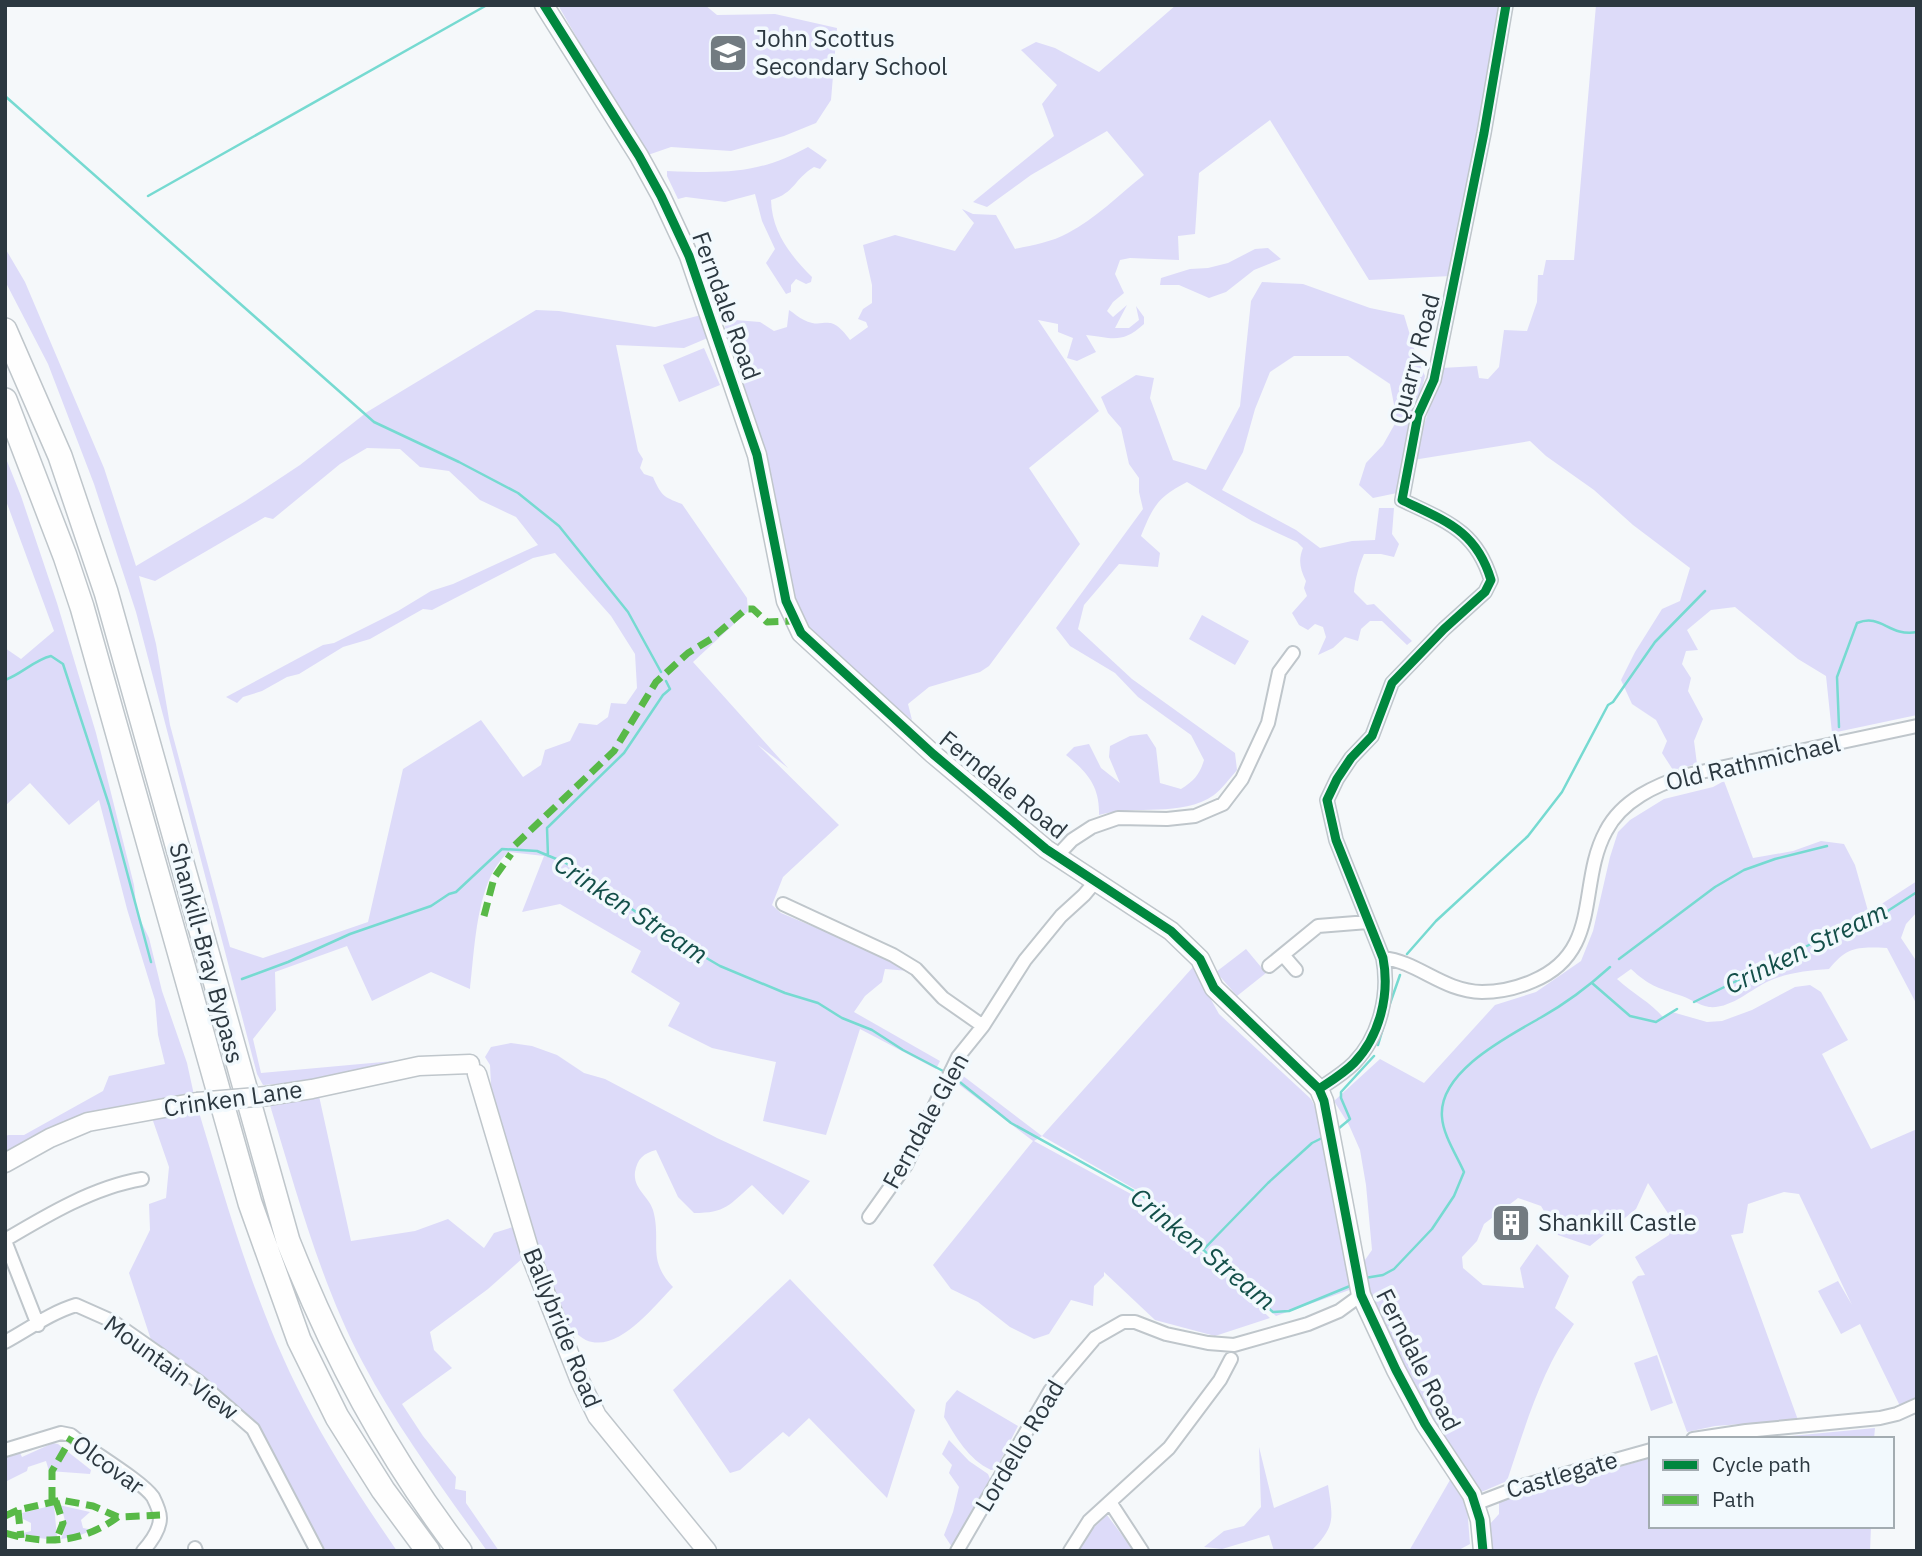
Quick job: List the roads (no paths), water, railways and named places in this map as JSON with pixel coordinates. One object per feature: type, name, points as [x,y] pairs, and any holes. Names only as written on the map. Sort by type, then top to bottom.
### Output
[{"type":"highway","name":"Shankill-Bray Bypass","points":[[5,330],[60,456],[106,592],[288,1241],[330,1340],[381,1438],[460,1551]]},
{"type":"highway","name":"Shankill-Bray Bypass","points":[[5,400],[82,607],[250,1203],[299,1340],[337,1417],[383,1490],[428,1551]]},
{"type":"street","name":"Ferndale Road","points":[[544,5],[639,156],[661,195],[689,256],[757,455],[786,601],[801,633],[933,754],[1037,842],[1171,931],[1199,959],[1214,988],[1319,1089],[1324,1101],[1361,1295],[1419,1413],[1475,1504],[1480,1520],[1483,1551]]},
{"type":"street","name":"Quarry Road","points":[[1319,1089],[1353,1065],[1373,1034],[1386,995],[1387,978],[1382,958],[1336,840],[1327,800],[1350,758],[1372,736],[1392,683],[1444,629],[1485,592],[1491,580],[1485,560],[1459,528],[1402,500],[1418,415],[1434,380],[1480,155],[1506,5]]},
{"type":"street","points":[[1058,855],[1072,840],[1092,827],[1118,818],[1167,819],[1195,816],[1223,804],[1242,779],[1268,723],[1279,672],[1293,653]]},
{"type":"street","name":"Old Rathmichael","points":[[1382,958],[1409,965],[1454,988],[1479,992],[1498,992],[1547,976],[1564,963],[1579,938],[1593,872],[1606,830],[1620,811],[1639,796],[1658,784],[1687,775],[1917,726]]},
{"type":"street","name":"Ferndale Glen","points":[[869,1217],[906,1165],[958,1057],[1060,916],[1095,882]]},
{"type":"street","name":"Ferndale Glen","points":[[783,904],[893,955],[915,969],[943,998],[983,1026]]},
{"type":"street","points":[[1269,966],[1318,926],[1368,922]]},
{"type":"street","points":[[1283,955],[1296,970]]},
{"type":"street","name":"Crinken Lane","points":[[5,1163],[50,1138],[88,1122],[197,1102],[312,1089],[419,1066],[473,1069]]},
{"type":"street","name":"Ballybride Road","points":[[473,1069],[532,1259],[580,1381],[597,1416],[707,1551]]},
{"type":"street","points":[[5,1342],[38,1325],[5,1240],[90,1196],[125,1182],[142,1179]]},
{"type":"street","name":"Lordello Road","points":[[957,1551],[1050,1391],[1095,1338],[1123,1322],[1135,1322],[1166,1334],[1208,1343],[1234,1345],[1308,1324],[1339,1311],[1361,1295]]},
{"type":"street","name":"Mountain View","points":[[38,1325],[56,1312],[76,1305],[112,1321],[199,1382],[253,1429],[317,1551]]},
{"type":"street","points":[[1070,1551],[1089,1521],[1169,1448],[1220,1380],[1231,1359]]},
{"type":"street","points":[[1711,1437],[1880,1418],[1917,1405]]},
{"type":"street","name":"Olcovar","points":[[5,1450],[61,1433],[71,1435],[130,1478],[154,1498],[160,1515],[154,1536],[143,1551]]},
{"type":"street","name":"Castlegate","points":[[1475,1504],[1522,1486],[1649,1451]]},
{"type":"street","points":[[1110,1502],[1142,1551]]},
{"type":"waterway","points":[[148,196],[487,5]]},
{"type":"waterway","points":[[5,96],[374,422],[518,493],[559,526],[628,612],[661,672]]},
{"type":"waterway","points":[[1407,954],[1436,921],[1528,836],[1562,792],[1608,705],[1613,702],[1655,642],[1705,591]]},
{"type":"waterway","points":[[1839,727],[1837,677],[1857,623],[1873,621],[1899,631],[1917,632]]},
{"type":"waterway","name":"Crinken Stream","points":[[5,680],[51,656],[63,664],[109,805],[151,962]]},
{"type":"waterway","points":[[548,856],[547,828],[624,753],[663,695],[670,689],[666,681]]},
{"type":"waterway","points":[[1619,959],[1715,887],[1744,870],[1827,846]]},
{"type":"waterway","name":"Crinken Stream","points":[[242,979],[350,934],[431,906],[456,892],[502,849],[537,851],[566,863],[679,942],[720,966],[785,993],[818,1003],[945,1072]]},
{"type":"waterway","name":"Crinken Stream","points":[[1694,1002],[1815,942],[1886,912],[1917,892]]},
{"type":"waterway","name":"Crinken Stream","points":[[1365,1278],[1383,1275],[1394,1269],[1432,1229],[1454,1196],[1464,1172],[1443,1124],[1444,1101],[1451,1085],[1493,1046],[1568,1001],[1610,967]]},
{"type":"waterway","points":[[1386,1015],[1400,975]]},
{"type":"waterway","name":"Crinken Stream","points":[[1592,983],[1630,1016],[1656,1022],[1677,1009]]},
{"type":"waterway","points":[[1378,1045],[1384,1025]]},
{"type":"waterway","points":[[1338,1129],[1350,1119],[1341,1092],[1374,1056]]},
{"type":"waterway","name":"Crinken Stream","points":[[956,1079],[1011,1123],[1143,1196],[1163,1218],[1194,1240],[1230,1277],[1273,1312],[1289,1311],[1350,1286]]},
{"type":"waterway","points":[[1203,1250],[1268,1183],[1312,1143],[1322,1138]]},
{"type":"place","name":"John Scottus Secondary School","points":[[728,53]]},
{"type":"place","name":"Shankill Castle","points":[[1511,1223]]}]
